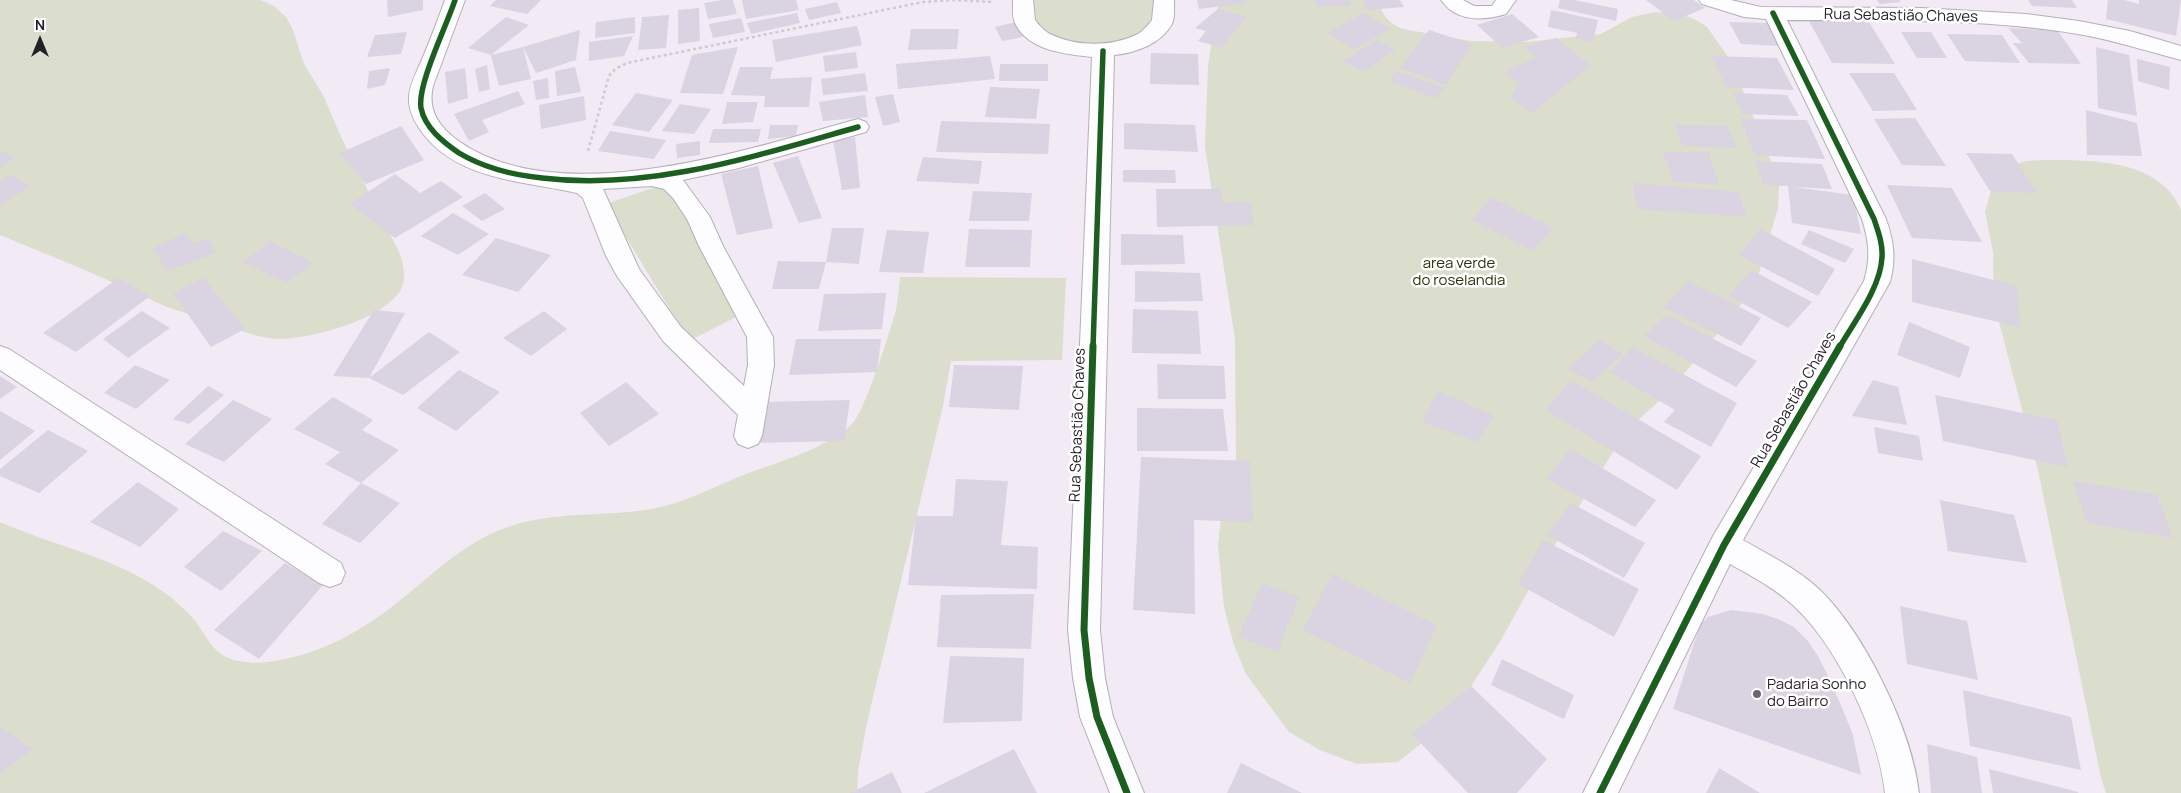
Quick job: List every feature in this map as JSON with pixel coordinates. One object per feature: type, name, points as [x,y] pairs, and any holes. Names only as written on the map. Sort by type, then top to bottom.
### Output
[{"type":"street","points":[[455,0],[423,82],[420,99],[423,117],[433,132],[448,146],[480,165],[584,186],[593,192],[619,256],[630,276],[672,334],[750,424],[761,353],[760,337],[711,246],[698,217],[681,192],[672,183],[654,178]]},
{"type":"street","points":[[1022,3],[1027,24],[1044,39],[1071,49],[1103,51],[1134,44],[1150,35],[1164,16],[1166,10],[1164,0]]},
{"type":"street","points":[[1451,0],[1463,10],[1482,13],[1499,10],[1506,0]]},
{"type":"street","points":[[1709,0],[1744,11],[1773,13]]},
{"type":"street","points":[[1917,0],[1932,16]]},
{"type":"street","name":"Rua Sebastião Chaves","points":[[1600,793],[1724,545],[1877,282],[1883,262],[1882,244],[1874,219],[1773,13],[2002,18],[2066,25],[2128,38],[2181,53]]},
{"type":"street","name":"Rua Sebastião Chaves","points":[[1103,51],[1084,630],[1087,671],[1094,707],[1105,744],[1127,793]]},
{"type":"street","points":[[553,180],[654,178],[694,171],[858,127]]},
{"type":"street","points":[[0,356],[330,573]]},
{"type":"street","points":[[1724,545],[1809,599],[1833,627],[1867,689],[1887,731],[1899,769],[1902,793]]},
{"type":"path","points":[[553,180],[566,176],[582,166],[609,76],[615,69],[627,63],[923,2],[953,0],[1022,3]]},
{"type":"green space","points":[[0,0],[261,0],[274,6],[286,17],[293,30],[304,64],[323,95],[342,139],[400,254],[404,268],[404,277],[400,291],[378,311],[345,326],[294,338],[271,338],[254,335],[167,307],[85,270],[0,235]]},
{"type":"green space","points":[[1030,0],[1156,0],[1158,6],[1150,28],[1121,44],[1070,45],[1036,27]]},
{"type":"green space","name":"area verde do roselandia","points":[[1219,0],[1378,0],[1387,18],[1393,24],[1403,29],[1470,41],[1525,42],[1601,34],[1632,17],[1655,12],[1681,14],[1707,27],[1731,61],[1779,185],[1778,208],[1759,273],[1748,295],[1667,394],[1638,420],[1615,449],[1543,564],[1501,640],[1447,723],[1398,762],[1357,764],[1320,750],[1289,732],[1246,674],[1234,645],[1224,607],[1218,545],[1221,519],[1236,458],[1235,339],[1205,147],[1208,65]]},
{"type":"green space","points":[[2026,161],[2103,162],[2141,172],[2158,181],[2171,193],[2181,210],[2181,793],[2106,793],[2101,778],[2038,470],[1994,303],[1993,252],[1985,212],[1994,180],[2011,166]]},
{"type":"green space","points":[[667,183],[744,313],[689,341],[606,204]]},
{"type":"green space","points":[[900,277],[1066,278],[1062,360],[951,361],[943,406],[868,718],[858,771],[857,793],[0,793],[0,522],[133,573],[173,599],[196,622],[217,651],[234,660],[257,663],[303,655],[340,640],[363,627],[400,601],[459,553],[474,543],[508,527],[561,516],[634,511],[664,506],[799,455],[827,442],[852,424],[864,404],[896,310]]},
{"type":"building","points":[[387,0],[423,0],[423,10],[388,17]]},
{"type":"building","points":[[496,0],[541,0],[527,14],[490,6]]},
{"type":"building","points":[[733,0],[737,14],[708,19],[704,3]]},
{"type":"building","points":[[742,0],[796,0],[799,10],[746,19]]},
{"type":"building","points":[[1197,0],[1246,0],[1247,3],[1199,9]]},
{"type":"building","points":[[1315,0],[1349,0],[1351,6],[1317,7]]},
{"type":"building","points":[[1363,0],[1400,0],[1404,7],[1367,10]]},
{"type":"building","points":[[1560,0],[1574,0],[1618,9],[1616,21],[1558,8]]},
{"type":"building","points":[[1646,0],[1694,0],[1705,8],[1674,21]]},
{"type":"building","points":[[1877,0],[1899,0],[1901,2],[1880,4]]},
{"type":"building","points":[[2028,0],[2072,0],[2077,8],[2032,6]]},
{"type":"building","points":[[2108,0],[2124,0],[2139,4],[2139,0],[2181,0],[2176,36],[2106,19]]},
{"type":"building","points":[[837,2],[841,13],[809,20],[805,9]]},
{"type":"building","points":[[699,8],[700,41],[678,44],[678,10]]},
{"type":"building","points":[[1218,9],[1246,17],[1222,48],[1198,41],[1206,31],[1195,28]]},
{"type":"building","points":[[1551,10],[1598,20],[1593,42],[1576,39],[1577,33],[1548,27]]},
{"type":"building","points":[[797,13],[800,23],[751,34],[747,23]]},
{"type":"building","points":[[1364,13],[1390,29],[1354,49],[1327,33]]},
{"type":"building","points":[[1512,14],[1539,37],[1502,48],[1477,25]]},
{"type":"building","points":[[669,15],[666,48],[638,50],[642,17]]},
{"type":"building","points":[[506,17],[529,25],[491,55],[468,48]]},
{"type":"building","points":[[635,17],[635,33],[595,38],[596,22]]},
{"type":"building","points":[[741,18],[745,32],[713,38],[709,24]]},
{"type":"building","points":[[1809,21],[1869,22],[1895,64],[1832,63]]},
{"type":"building","points":[[1016,22],[1023,37],[1002,41],[995,27]]},
{"type":"building","points":[[1729,22],[1768,23],[1779,46],[1741,44]]},
{"type":"building","points":[[857,26],[862,45],[776,62],[772,40]]},
{"type":"building","points":[[2008,28],[2058,31],[2081,64],[2029,63],[2013,43],[2022,43]]},
{"type":"building","points":[[911,29],[959,29],[957,49],[908,50]]},
{"type":"building","points":[[580,30],[576,60],[536,73],[523,47]]},
{"type":"building","points":[[1429,30],[1472,44],[1446,85],[1400,68]]},
{"type":"building","points":[[407,32],[401,54],[367,57],[375,35]]},
{"type":"building","points":[[1901,32],[1931,32],[1947,58],[1917,58]]},
{"type":"building","points":[[1947,34],[2002,35],[2020,63],[1965,61]]},
{"type":"building","points":[[633,36],[624,56],[589,61],[589,42]]},
{"type":"building","points":[[1556,38],[1591,65],[1532,113],[1511,98],[1519,84],[1505,72],[1537,57],[1523,47]]},
{"type":"building","points":[[1377,40],[1395,50],[1363,72],[1343,61]]},
{"type":"building","points":[[523,47],[531,79],[499,86],[491,55]]},
{"type":"building","points":[[738,47],[723,94],[680,93],[692,55]]},
{"type":"building","points":[[2096,47],[2129,55],[2137,116],[2098,108]]},
{"type":"building","points":[[856,52],[858,68],[825,72],[823,56]]},
{"type":"building","points":[[1151,53],[1198,54],[1199,85],[1150,84]]},
{"type":"building","points":[[990,56],[995,79],[898,89],[896,64]]},
{"type":"building","points":[[1711,56],[1777,58],[1794,90],[1726,87]]},
{"type":"building","points":[[2137,59],[2170,67],[2169,90],[2138,81]]},
{"type":"building","points":[[1000,64],[1048,64],[1048,81],[999,81]]},
{"type":"building","points":[[487,65],[490,89],[479,92],[475,69]]},
{"type":"building","points":[[575,67],[581,92],[557,96],[555,71]]},
{"type":"building","points":[[740,67],[773,67],[770,79],[812,77],[809,107],[764,107],[765,96],[731,95]]},
{"type":"building","points":[[390,68],[385,85],[367,89],[369,71]]},
{"type":"building","points":[[465,68],[468,98],[448,104],[445,72]]},
{"type":"building","points":[[1396,71],[1445,88],[1435,98],[1389,81]]},
{"type":"building","points":[[865,73],[868,91],[823,95],[821,79]]},
{"type":"building","points":[[1849,73],[1894,73],[1917,110],[1873,111]]},
{"type":"building","points":[[548,78],[549,98],[536,100],[533,81]]},
{"type":"building","points":[[990,87],[1040,89],[1036,119],[985,117]]},
{"type":"building","points":[[518,91],[525,104],[482,120],[489,132],[469,141],[454,114]]},
{"type":"building","points":[[636,93],[673,100],[649,132],[612,125]]},
{"type":"building","points":[[1733,93],[1787,95],[1799,116],[1743,114]]},
{"type":"building","points":[[893,94],[900,122],[883,126],[875,97]]},
{"type":"building","points":[[865,95],[868,117],[823,121],[819,102]]},
{"type":"building","points":[[584,96],[586,120],[541,129],[539,105]]},
{"type":"building","points":[[727,102],[758,102],[753,122],[722,124]]},
{"type":"building","points":[[680,104],[711,109],[694,134],[662,131]]},
{"type":"building","points":[[2086,110],[2137,123],[2142,156],[2087,155]]},
{"type":"building","points":[[1915,118],[1946,166],[1902,165],[1874,119]]},
{"type":"building","points":[[1740,119],[1807,120],[1825,159],[1755,155]]},
{"type":"building","points":[[941,121],[1050,124],[1048,154],[936,152]]},
{"type":"building","points":[[1124,123],[1195,125],[1198,152],[1124,149]]},
{"type":"building","points":[[770,125],[798,125],[796,136],[768,139]]},
{"type":"building","points":[[1675,125],[1727,126],[1737,148],[1683,146]]},
{"type":"building","points":[[401,126],[424,160],[366,184],[340,153]]},
{"type":"building","points":[[713,129],[761,129],[758,142],[709,143]]},
{"type":"building","points":[[610,131],[666,140],[654,159],[598,151]]},
{"type":"building","points":[[855,137],[860,188],[842,190],[833,141]]},
{"type":"building","points":[[700,141],[700,155],[677,158],[676,144]]},
{"type":"building","points":[[0,151],[15,157],[0,168]]},
{"type":"building","points":[[1663,152],[1708,152],[1719,184],[1674,182]]},
{"type":"building","points":[[1966,153],[2012,154],[2037,193],[1990,191]]},
{"type":"building","points":[[798,156],[822,218],[799,223],[773,163]]},
{"type":"building","points":[[923,157],[982,161],[979,184],[916,181]]},
{"type":"building","points":[[1755,161],[1822,164],[1832,189],[1793,187],[1853,195],[1861,234],[1792,223],[1788,186],[1764,185]]},
{"type":"building","points":[[758,166],[773,228],[737,235],[721,174]]},
{"type":"building","points":[[1123,170],[1175,170],[1176,183],[1123,182]]},
{"type":"building","points":[[395,174],[420,193],[441,181],[463,197],[395,238],[350,204]]},
{"type":"building","points":[[10,175],[30,186],[0,205],[0,181]]},
{"type":"building","points":[[1632,183],[1739,192],[1747,217],[1638,209]]},
{"type":"building","points":[[1887,185],[1952,188],[1982,242],[1912,238]]},
{"type":"building","points":[[1156,189],[1221,189],[1223,203],[1251,202],[1254,225],[1157,227]]},
{"type":"building","points":[[973,191],[1032,193],[1029,221],[969,221]]},
{"type":"building","points":[[485,193],[505,209],[482,221],[462,206]]},
{"type":"building","points":[[1491,198],[1554,228],[1532,250],[1472,220]]},
{"type":"building","points":[[453,213],[489,234],[458,255],[421,236]]},
{"type":"building","points":[[832,228],[864,228],[859,264],[826,262]]},
{"type":"building","points":[[969,229],[1032,230],[1030,267],[965,267]]},
{"type":"building","points":[[1761,229],[1835,269],[1818,296],[1739,255]]},
{"type":"building","points":[[887,230],[929,232],[923,273],[879,272]]},
{"type":"building","points":[[1809,230],[1854,249],[1845,263],[1801,244]]},
{"type":"building","points":[[185,233],[193,243],[209,238],[216,253],[167,271],[153,248]]},
{"type":"building","points":[[1121,234],[1183,235],[1185,264],[1121,265]]},
{"type":"building","points":[[496,238],[551,255],[518,292],[462,275]]},
{"type":"building","points":[[270,241],[313,263],[287,283],[243,262]]},
{"type":"building","points":[[1912,259],[2017,286],[2020,327],[1912,302]]},
{"type":"building","points":[[778,261],[826,262],[819,289],[772,289]]},
{"type":"building","points":[[1751,270],[1812,302],[1788,328],[1729,296]]},
{"type":"building","points":[[1135,271],[1200,273],[1203,301],[1135,302]]},
{"type":"building","points":[[118,278],[150,296],[76,352],[43,333]]},
{"type":"building","points":[[204,278],[245,329],[211,347],[173,293]]},
{"type":"building","points":[[1688,281],[1761,318],[1741,346],[1664,307]]},
{"type":"building","points":[[886,293],[882,329],[818,331],[824,294]]},
{"type":"building","points":[[1133,309],[1198,311],[1201,354],[1132,353]]},
{"type":"building","points":[[374,310],[405,313],[369,378],[333,376]]},
{"type":"building","points":[[142,311],[170,328],[128,358],[103,339]]},
{"type":"building","points":[[544,311],[567,329],[531,356],[503,338]]},
{"type":"building","points":[[1666,315],[1757,361],[1736,387],[1644,336]]},
{"type":"building","points":[[1909,322],[1970,347],[1960,378],[1897,355]]},
{"type":"building","points":[[429,332],[460,352],[403,395],[369,378]]},
{"type":"building","points":[[796,339],[881,339],[877,372],[789,375]]},
{"type":"building","points":[[1600,340],[1622,354],[1592,382],[1568,369]]},
{"type":"building","points":[[1632,347],[1737,403],[1711,447],[1664,422],[1675,410],[1610,372]]},
{"type":"building","points":[[1157,364],[1224,366],[1226,399],[1158,399]]},
{"type":"building","points":[[135,365],[170,380],[136,409],[104,393]]},
{"type":"building","points":[[954,365],[1023,366],[1019,410],[949,407]]},
{"type":"building","points":[[459,370],[500,392],[456,431],[417,408]]},
{"type":"building","points":[[0,376],[17,387],[0,399]]},
{"type":"building","points":[[1571,380],[1701,456],[1677,490],[1546,410]]},
{"type":"building","points":[[1873,380],[1898,387],[1907,425],[1852,416]]},
{"type":"building","points":[[626,382],[659,414],[609,446],[580,413]]},
{"type":"building","points":[[208,386],[224,395],[189,424],[173,419]]},
{"type":"building","points":[[1438,391],[1495,416],[1477,442],[1422,422]]},
{"type":"building","points":[[1935,395],[2057,420],[2068,467],[1943,441]]},
{"type":"building","points":[[333,397],[373,420],[362,430],[399,450],[361,483],[325,464],[340,452],[294,429]]},
{"type":"building","points":[[233,400],[272,419],[224,462],[185,444]]},
{"type":"building","points":[[850,400],[844,441],[754,443],[761,402]]},
{"type":"building","points":[[1137,408],[1223,409],[1228,451],[1137,451]]},
{"type":"building","points":[[0,411],[35,431],[0,460]]},
{"type":"building","points":[[1874,427],[1919,436],[1923,461],[1878,453]]},
{"type":"building","points":[[48,430],[88,451],[39,493],[0,476],[0,469]]},
{"type":"building","points":[[1570,449],[1656,500],[1635,527],[1547,479]]},
{"type":"building","points":[[1141,457],[1250,461],[1253,522],[1194,520],[1195,614],[1133,610]]},
{"type":"building","points":[[956,479],[1008,481],[1001,545],[1038,547],[1037,589],[908,585],[916,516],[953,516]]},
{"type":"building","points":[[2073,481],[2157,495],[2173,538],[2087,523]]},
{"type":"building","points":[[138,482],[179,509],[140,547],[90,522]]},
{"type":"building","points":[[361,483],[400,503],[360,543],[322,524]]},
{"type":"building","points":[[1940,500],[2014,515],[2027,563],[1948,551]]},
{"type":"building","points":[[1571,503],[1645,543],[1624,578],[1547,535]]},
{"type":"building","points":[[223,531],[262,551],[221,591],[184,567]]},
{"type":"building","points":[[1543,540],[1639,589],[1614,637],[1518,584]]},
{"type":"building","points":[[285,563],[323,585],[259,659],[214,630]]},
{"type":"building","points":[[1332,574],[1437,625],[1410,683],[1303,630]]},
{"type":"building","points":[[1262,583],[1299,597],[1278,652],[1239,637]]},
{"type":"building","points":[[1034,594],[1031,649],[937,647],[941,595]]},
{"type":"building","points":[[1900,606],[1967,621],[1978,680],[1907,664]]},
{"type":"building","name":"Padaria Sonho do Bairro","points":[[1731,610],[1763,614],[1780,620],[1794,627],[1807,640],[1818,656],[1830,680],[1853,735],[1861,775],[1673,709],[1700,625],[1708,617]]},
{"type":"building","points":[[950,656],[1024,658],[1022,721],[943,723]]},
{"type":"building","points":[[1502,659],[1574,695],[1564,719],[1491,685]]},
{"type":"building","points":[[1471,686],[1547,759],[1517,793],[1468,793],[1412,734]]},
{"type":"building","points":[[1963,690],[2071,717],[2081,770],[1970,746]]},
{"type":"building","points":[[0,726],[33,749],[0,773]]},
{"type":"building","points":[[1927,744],[1977,757],[1982,793],[1931,793]]},
{"type":"building","points":[[1014,749],[1037,793],[924,793]]},
{"type":"building","points":[[1241,763],[1302,793],[1227,793]]},
{"type":"building","points":[[1719,768],[1760,793],[1706,793]]},
{"type":"building","points":[[1989,769],[2078,792],[2078,793],[1993,793]]},
{"type":"building","points":[[892,772],[902,793],[850,793]]},
{"type":"cycle path","points":[[455,0],[421,90],[421,108],[427,123],[442,141],[472,160],[497,170],[525,176],[567,181],[610,181],[652,177],[735,161],[858,127]]},
{"type":"cycle path","points":[[1600,793],[1724,545],[1877,282],[1882,264],[1880,237],[1874,219],[1773,13]]},
{"type":"cycle path","points":[[1103,51],[1084,630],[1089,678],[1097,717],[1127,793]]},
{"type":"place","name":"Padaria Sonho do Bairro","points":[[1757,694]]}]
